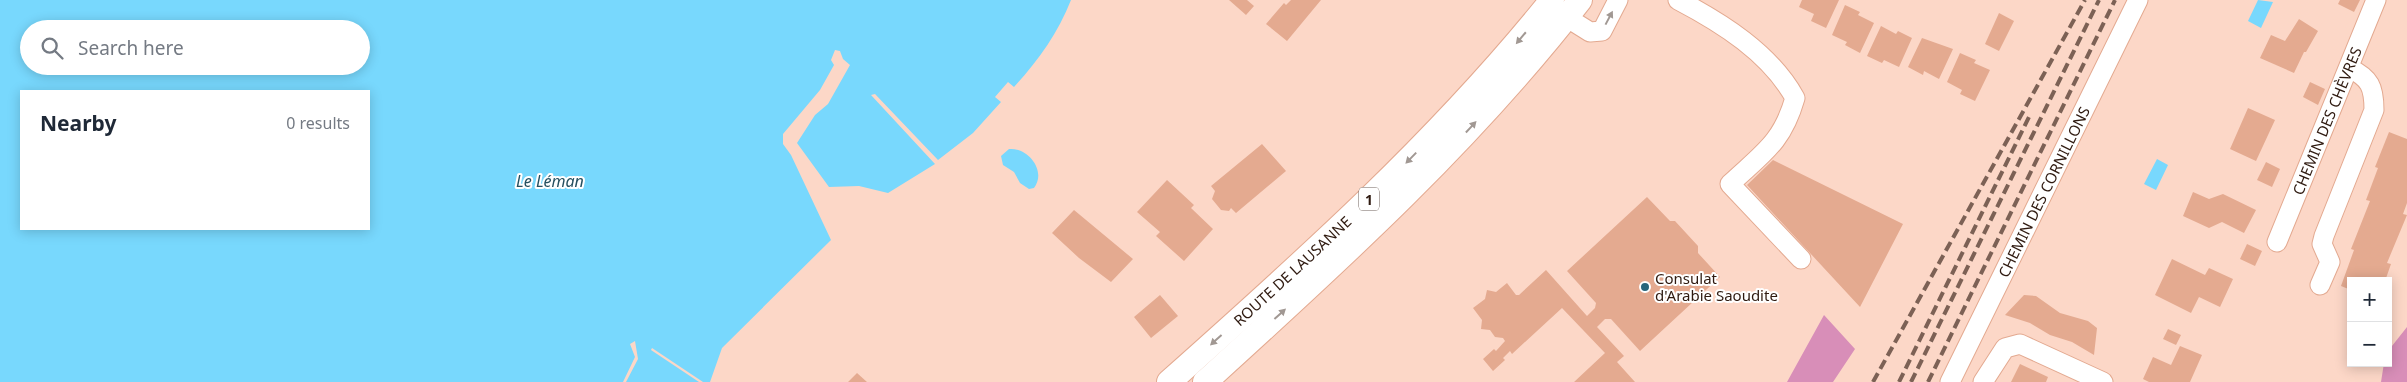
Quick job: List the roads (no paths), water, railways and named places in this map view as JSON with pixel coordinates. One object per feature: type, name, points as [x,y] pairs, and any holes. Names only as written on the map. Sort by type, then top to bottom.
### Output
[{"type":"main road","name":"ROUTE DE LAUSANNE","points":[[1169,382],[1310,255],[1385,184],[1462,105],[1566,6]]},
{"type":"main road","name":"ROUTE DE LAUSANNE","points":[[1205,382],[1320,277],[1425,176],[1519,75],[1566,6]]},
{"type":"street","points":[[1566,6],[1590,32],[1602,31],[1618,0]]},
{"type":"street","points":[[1678,0],[1739,36],[1786,82],[1795,98],[1788,122],[1777,141],[1730,184],[1801,259]]},
{"type":"street","name":"CHEMIN DES CORNILLONS","points":[[1950,382],[2138,0]]},
{"type":"street","name":"CHEMIN DES CHÈVRES","points":[[2277,242],[2376,0]]},
{"type":"street","points":[[2320,285],[2330,262],[2322,244],[2324,236],[2374,110],[2374,99],[2367,78],[2349,68]]},
{"type":"street","points":[[1983,382],[2005,348],[2020,344],[2103,382]]},
{"type":"water","name":"Le Léman","points":[[0,0],[1071,0],[1054,35],[1031,67],[1014,87],[1008,82],[995,97],[1001,102],[973,133],[938,160],[875,94],[871,95],[935,164],[888,193],[859,186],[829,187],[797,143],[815,115],[828,104],[850,65],[843,59],[840,51],[835,50],[831,60],[834,65],[820,90],[783,134],[783,144],[791,155],[831,240],[722,348],[710,382],[703,382],[652,348],[651,350],[699,382],[626,382],[638,359],[635,341],[630,344],[635,357],[623,382],[0,382]]},
{"type":"water","points":[[2258,0],[2273,2],[2261,28],[2248,21]]},
{"type":"water","points":[[1009,149],[1023,152],[1034,161],[1038,174],[1034,188],[1029,189],[1020,183],[1014,172],[1003,165],[1001,156]]},
{"type":"water","points":[[2157,159],[2168,165],[2156,190],[2144,184]]},
{"type":"railway","points":[[1873,382],[2085,0]]},
{"type":"railway","points":[[1911,382],[2099,0]]},
{"type":"railway","points":[[1928,382],[2115,0]]},
{"type":"railway","points":[[1899,382],[2029,117]]},
{"type":"place","name":"Consulat d'Arabie Saoudite","points":[[1645,287]]}]
